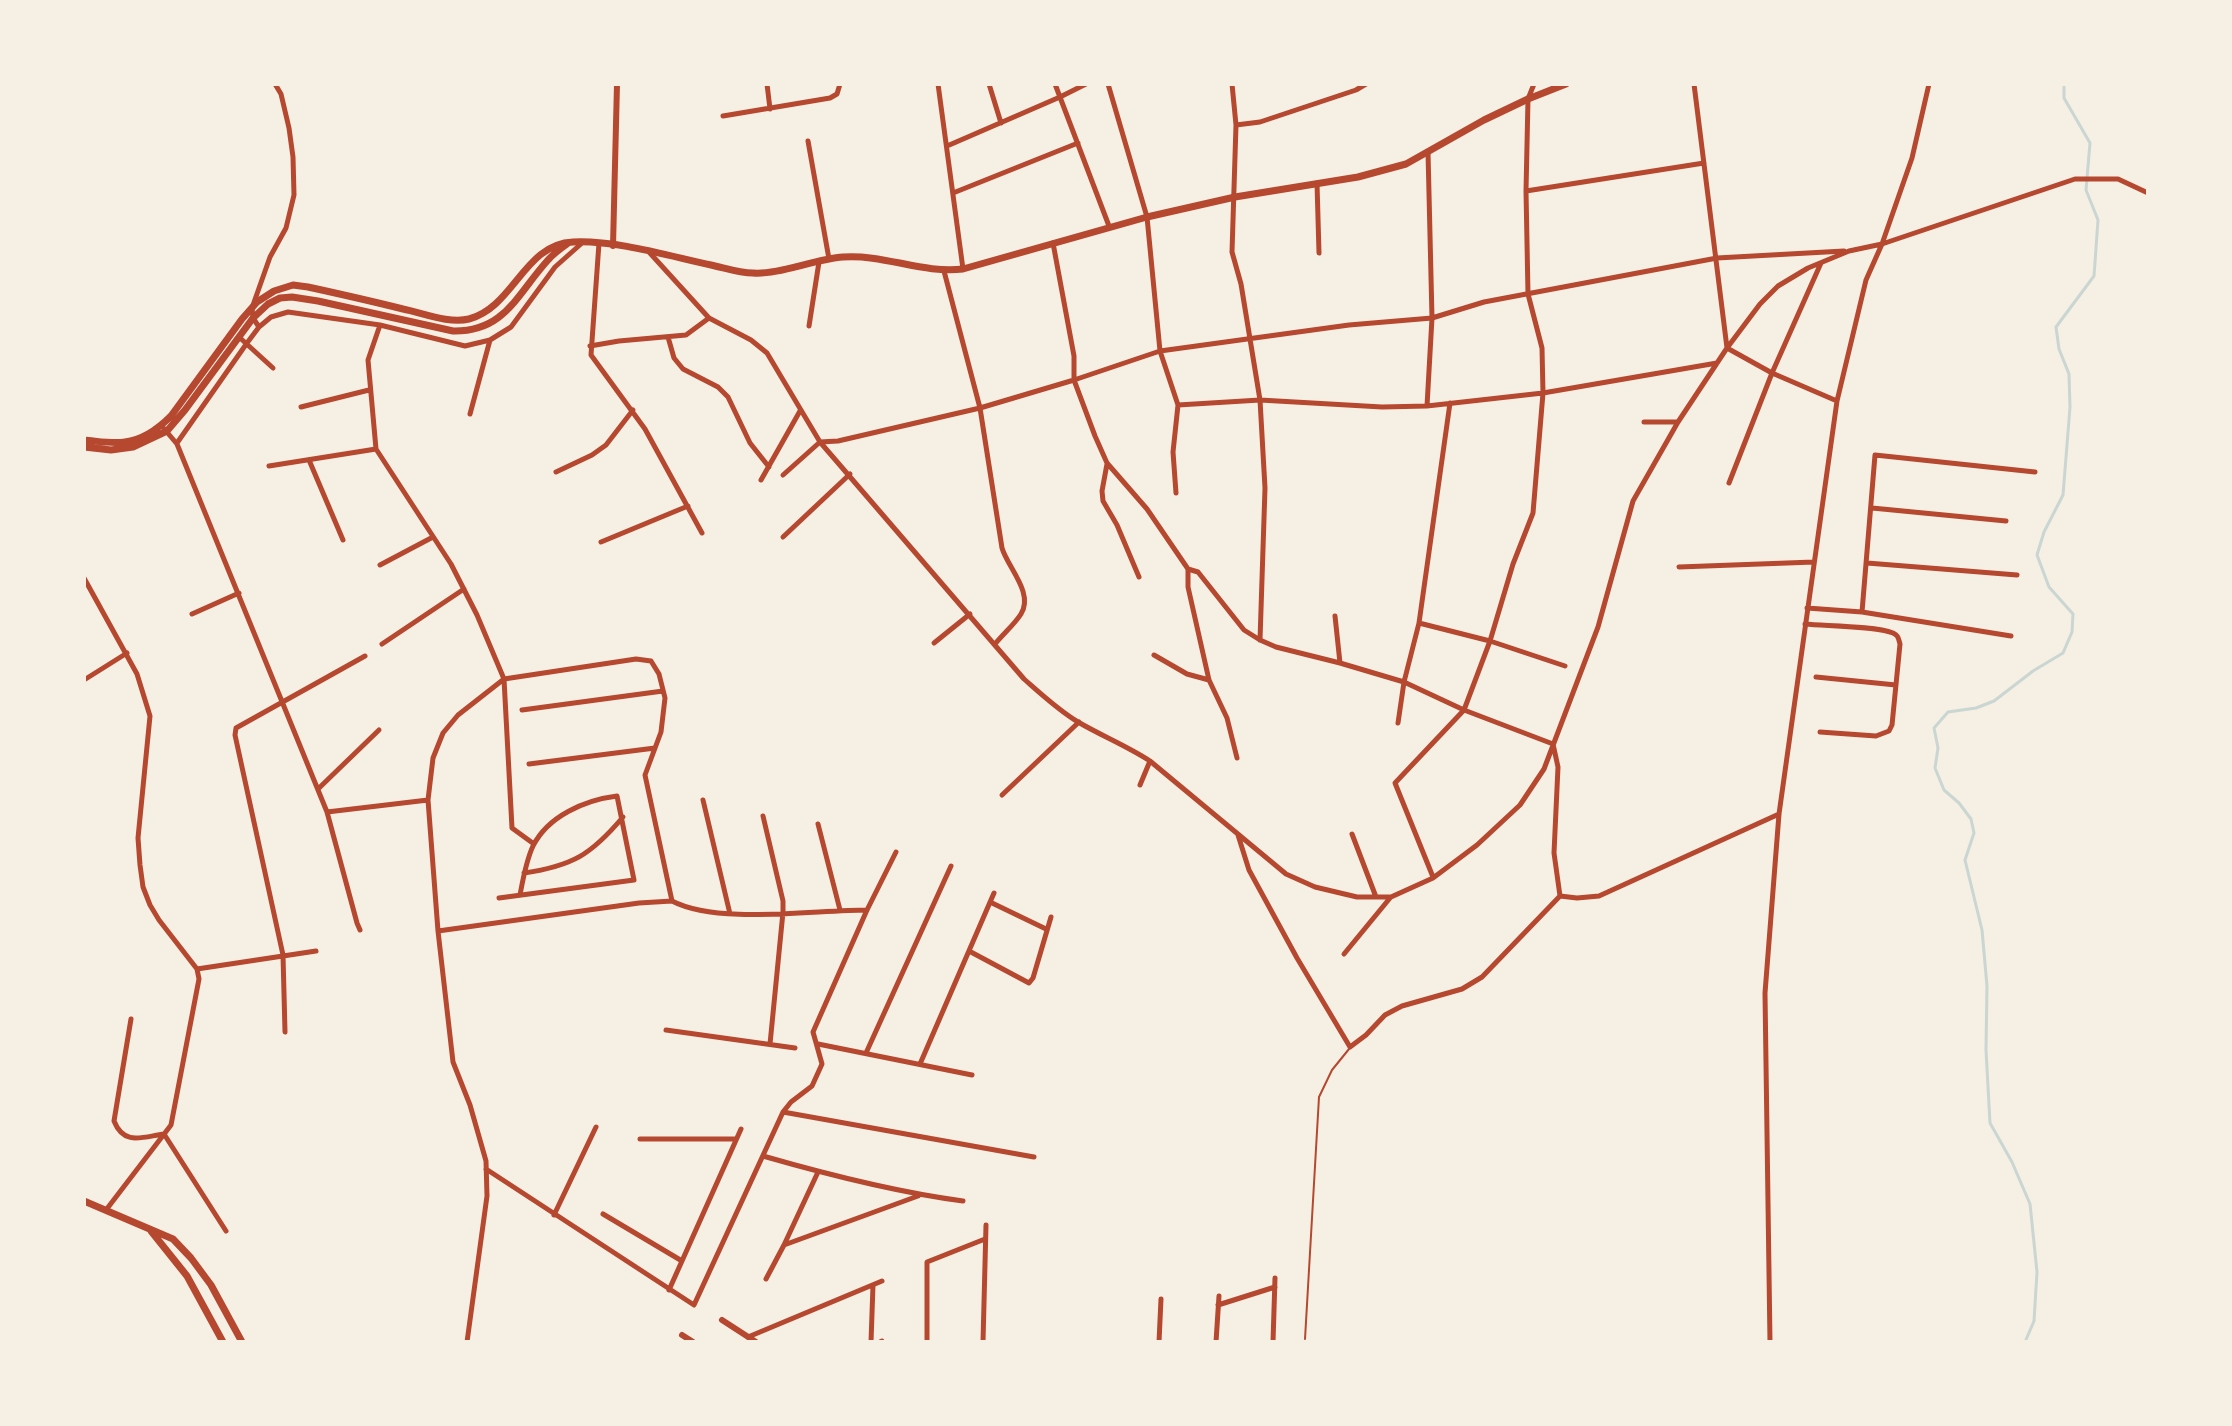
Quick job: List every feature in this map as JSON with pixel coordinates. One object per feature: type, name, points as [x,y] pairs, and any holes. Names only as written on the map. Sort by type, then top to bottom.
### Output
[{"type":"main road","points":[[84,440],[124,443],[164,428],[252,308],[274,291],[293,285],[465,320],[485,313],[499,303],[520,275],[545,250],[569,242],[599,243],[755,274],[852,257],[878,258],[944,271],[963,269],[1109,226],[1235,197],[1406,164],[1484,120],[1566,84]]},
{"type":"main road","points":[[84,447],[111,450],[133,447],[164,428],[185,410],[253,318],[280,298],[318,301],[453,331],[469,331],[486,327],[509,311],[549,259],[569,242]]},
{"type":"main road","points":[[84,1201],[173,1239],[211,1285],[242,1342]]},
{"type":"main road","points":[[149,1229],[187,1276],[223,1342]]},
{"type":"street","points":[[259,327],[253,318],[252,308],[266,268],[286,228],[294,195],[289,128],[281,94],[275,84]]},
{"type":"street","points":[[613,246],[617,84]]},
{"type":"street","points":[[767,84],[770,109]]},
{"type":"street","points":[[723,116],[830,98],[837,94],[840,84]]},
{"type":"street","points":[[938,84],[963,269]]},
{"type":"street","points":[[989,84],[1001,123]]},
{"type":"street","points":[[1055,84],[1109,226]]},
{"type":"street","points":[[947,146],[1086,84]]},
{"type":"street","points":[[1108,84],[1147,217],[1160,351],[1178,405],[1173,452],[1176,493]]},
{"type":"street","points":[[1232,84],[1236,125],[1232,252],[1241,284],[1260,400],[1265,488],[1260,640]]},
{"type":"street","points":[[1236,125],[1260,122],[1366,84]]},
{"type":"street","points":[[1433,878],[1395,783],[1464,710],[1533,513],[1543,393],[1542,348],[1528,294],[1528,99],[1534,84]]},
{"type":"street","points":[[1694,84],[1727,348]]},
{"type":"street","points":[[1770,1342],[1765,993],[1779,814],[1837,401],[1866,280],[1912,158],[1929,84]]},
{"type":"street","points":[[808,141],[829,259]]},
{"type":"street","points":[[953,193],[1078,143]]},
{"type":"street","points":[[1427,406],[1432,318],[1428,152]]},
{"type":"street","points":[[1526,191],[1704,163]]},
{"type":"street","points":[[783,475],[820,442],[838,441],[980,408],[1160,351],[1349,325],[1432,318],[1484,302],[1717,258],[1849,251],[1882,244],[2075,179],[2118,179],[2148,193]]},
{"type":"street","points":[[1317,183],[1319,253]]},
{"type":"street","points":[[177,444],[247,343],[271,317],[288,312],[380,325],[465,346],[490,340],[511,327],[555,267],[583,242]]},
{"type":"street","points":[[599,243],[591,355],[645,429],[702,533]]},
{"type":"street","points":[[1053,243],[1074,356],[1074,380],[1107,463],[1147,509],[1188,569],[1188,587],[1209,680],[1227,718],[1237,758]]},
{"type":"street","points":[[649,252],[709,318],[751,340],[767,353],[820,442],[1024,679],[1047,700],[1079,722],[1150,761],[1286,874],[1315,887],[1357,897],[1391,897],[1433,878],[1477,845],[1520,805],[1544,769],[1598,627],[1633,501],[1678,422],[1727,348],[1760,304],[1778,286],[1849,251]]},
{"type":"street","points":[[809,326],[819,261]]},
{"type":"street","points":[[1729,483],[1772,373],[1821,263]]},
{"type":"street","points":[[944,271],[980,408],[1002,548],[1025,594],[1026,605],[1020,616],[995,644]]},
{"type":"street","points":[[590,346],[686,335],[709,318]]},
{"type":"street","points":[[380,325],[368,360],[376,449],[451,564],[504,679],[512,828],[534,844]]},
{"type":"street","points":[[239,337],[273,368]]},
{"type":"street","points":[[668,337],[674,358],[683,369],[718,387],[728,397],[750,443],[769,467]]},
{"type":"street","points":[[470,414],[490,340]]},
{"type":"street","points":[[1727,348],[1772,373],[1837,401]]},
{"type":"street","points":[[1178,405],[1260,400],[1382,407],[1427,406],[1543,393],[1718,363]]},
{"type":"street","points":[[301,407],[369,390]]},
{"type":"street","points":[[1398,723],[1404,682],[1419,623],[1450,403]]},
{"type":"street","points":[[556,472],[606,445],[633,410]]},
{"type":"street","points":[[761,480],[801,410]]},
{"type":"street","points":[[1644,422],[1678,422]]},
{"type":"street","points":[[164,428],[177,444],[327,812],[360,930]]},
{"type":"street","points":[[269,466],[376,449]]},
{"type":"street","points":[[1862,612],[1875,455],[2035,472]]},
{"type":"street","points":[[309,460],[343,540]]},
{"type":"street","points":[[1107,463],[1103,501],[1139,577]]},
{"type":"street","points":[[783,537],[850,474]]},
{"type":"street","points":[[601,542],[688,506]]},
{"type":"street","points":[[1872,508],[2006,521]]},
{"type":"street","points":[[380,565],[433,537]]},
{"type":"street","points":[[1679,567],[1814,562]]},
{"type":"street","points":[[1867,563],[2017,575]]},
{"type":"street","points":[[1188,569],[1198,572],[1244,630],[1260,640],[1404,682],[1464,710],[1553,744]]},
{"type":"street","points":[[84,578],[127,653],[150,716],[138,838],[143,887],[159,920],[197,969],[199,979],[171,1125],[106,1210]]},
{"type":"street","points":[[382,644],[464,589]]},
{"type":"street","points":[[192,614],[239,593]]},
{"type":"street","points":[[1807,608],[1862,612],[2011,636]]},
{"type":"street","points":[[934,643],[970,614]]},
{"type":"street","points":[[1335,616],[1340,663]]},
{"type":"street","points":[[1419,623],[1490,641],[1565,666]]},
{"type":"street","points":[[1805,624],[1860,628],[1896,635],[1900,644],[1889,731],[1876,736],[1820,732]]},
{"type":"street","points":[[84,680],[127,653]]},
{"type":"street","points":[[1154,655],[1187,674],[1209,680]]},
{"type":"street","points":[[285,1032],[283,955],[236,728],[365,656]]},
{"type":"street","points":[[467,1342],[487,1196],[486,1161],[470,1105],[453,1062],[438,931],[428,800],[433,758],[443,733],[458,715],[504,679],[636,659],[651,661],[659,674],[665,698],[661,732],[645,775],[672,901]]},
{"type":"street","points":[[1816,677],[1896,685]]},
{"type":"street","points":[[522,710],[663,691]]},
{"type":"street","points":[[1002,795],[1079,722]]},
{"type":"street","points":[[318,789],[379,730]]},
{"type":"street","points":[[1553,744],[1558,767],[1554,853],[1560,896]]},
{"type":"street","points":[[529,764],[655,748]]},
{"type":"street","points":[[1140,785],[1150,761]]},
{"type":"street","points":[[499,898],[634,880],[617,796],[580,805],[554,820],[534,844],[520,895]]},
{"type":"street","points":[[327,812],[428,800]]},
{"type":"street","points":[[703,800],[730,914]]},
{"type":"street","points":[[1560,896],[1599,896],[1779,814]]},
{"type":"street","points":[[763,816],[783,901],[770,1044]]},
{"type":"street","points":[[524,873],[574,861],[603,841],[623,817]]},
{"type":"street","points":[[818,824],[840,910]]},
{"type":"street","points":[[1238,832],[1249,870],[1350,1047],[1385,1015],[1402,1006],[1462,989],[1482,977],[1560,896]]},
{"type":"street","points":[[1352,834],[1376,897]]},
{"type":"street","points":[[486,1169],[694,1305],[783,1112],[812,1086],[822,1064],[813,1032],[896,852]]},
{"type":"street","points":[[866,1053],[951,866]]},
{"type":"street","points":[[920,1064],[994,893]]},
{"type":"street","points":[[1344,954],[1391,897]]},
{"type":"street","points":[[438,931],[672,901],[684,907],[730,914],[867,910]]},
{"type":"street","points":[[990,902],[1046,929]]},
{"type":"street","points":[[969,951],[1029,983],[1051,917]]},
{"type":"street","points":[[197,969],[316,951]]},
{"type":"street","points":[[131,1019],[114,1121],[119,1132],[129,1138],[164,1134]]},
{"type":"street","points":[[666,1030],[795,1048]]},
{"type":"street","points":[[818,1044],[972,1075]]},
{"type":"street","points":[[783,1112],[1034,1157]]},
{"type":"street","points":[[554,1215],[596,1127]]},
{"type":"street","points":[[669,1290],[741,1129]]},
{"type":"street","points":[[164,1134],[226,1231]]},
{"type":"street","points":[[640,1139],[736,1139]]},
{"type":"street","points":[[763,1156],[920,1195],[963,1201]]},
{"type":"street","points":[[766,1279],[818,1172]]},
{"type":"street","points":[[784,1245],[920,1195]]},
{"type":"street","points":[[603,1214],[682,1261]]},
{"type":"street","points":[[983,1342],[986,1225]]},
{"type":"street","points":[[927,1342],[927,1262],[985,1239]]},
{"type":"street","points":[[1273,1342],[1275,1278]]},
{"type":"street","points":[[748,1337],[882,1281]]},
{"type":"street","points":[[871,1342],[873,1285]]},
{"type":"street","points":[[1218,1305],[1275,1287]]},
{"type":"street","points":[[1216,1342],[1219,1296]]},
{"type":"street","points":[[1159,1342],[1161,1299]]},
{"type":"street","points":[[722,1320],[756,1342]]},
{"type":"street","points":[[682,1335],[693,1342]]},
{"type":"lane","points":[[1305,1339],[1319,1097],[1332,1070],[1350,1047]]},
{"type":"waterway","points":[[2025,1342],[2034,1321],[2037,1272],[2030,1204],[2012,1162],[1990,1123],[1986,1050],[1987,986],[1982,930],[1965,860],[1974,833],[1971,819],[1944,790],[1935,768],[1938,748],[1934,728],[1948,712],[1976,708],[1994,701],[2063,653],[2072,632],[2073,614],[2049,587],[2037,555],[2044,532],[2063,495],[2070,407],[2069,374],[2059,349],[2056,327],[2094,276],[2098,220],[2086,190],[2090,143],[2064,98],[2064,84]]}]
